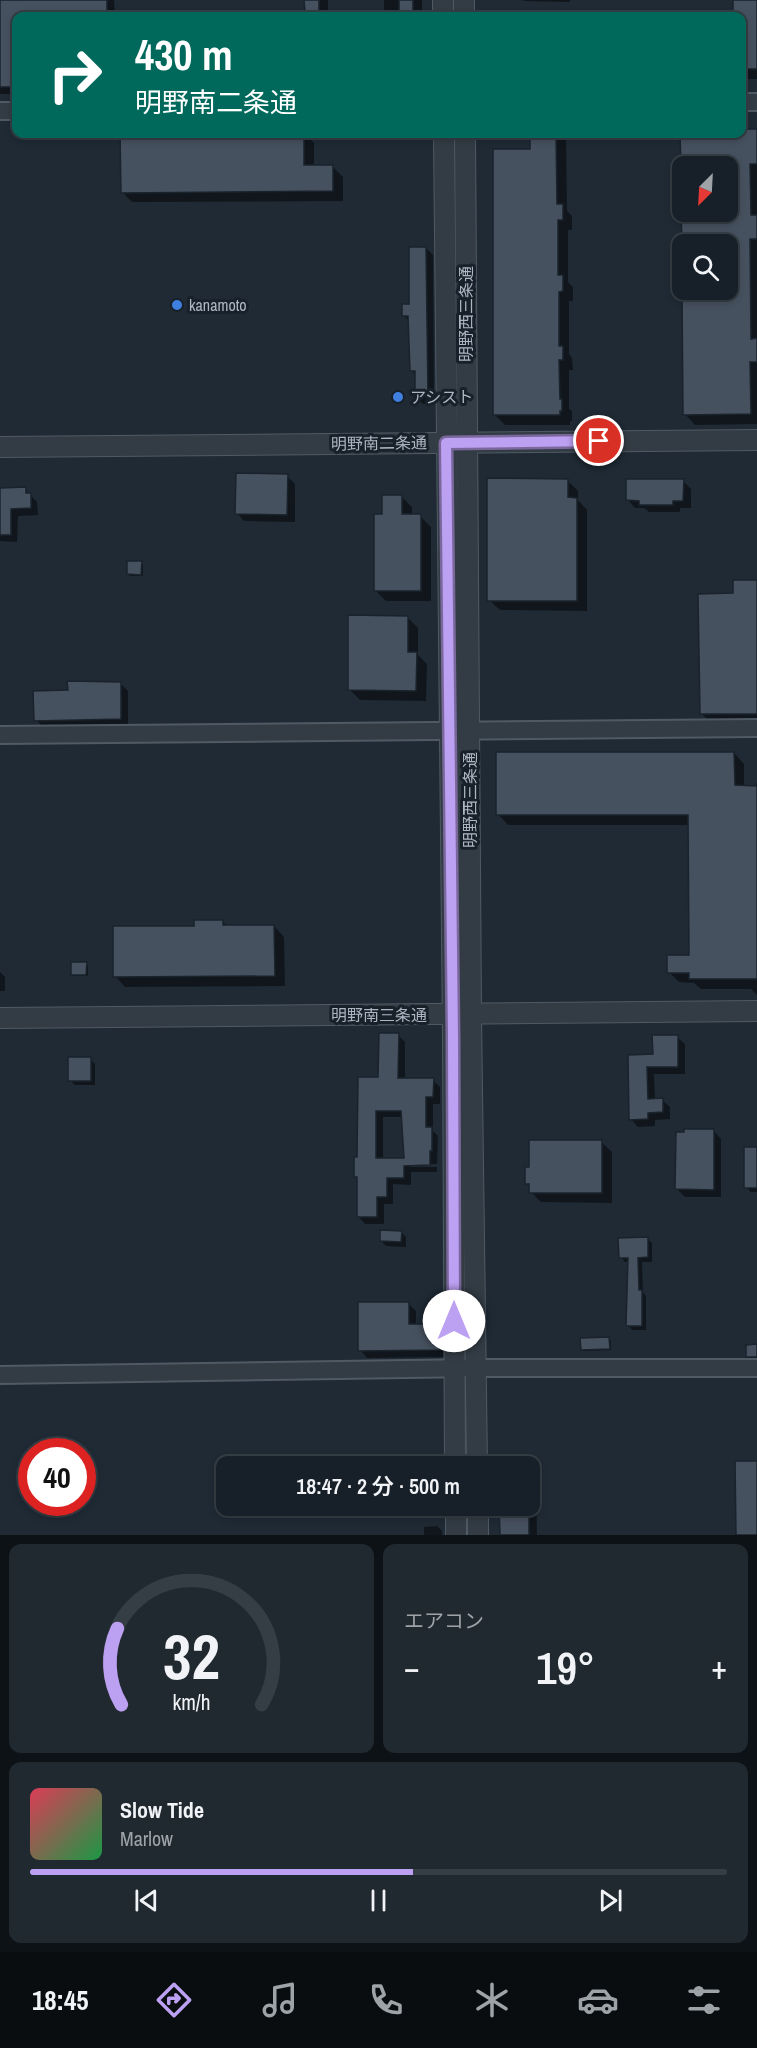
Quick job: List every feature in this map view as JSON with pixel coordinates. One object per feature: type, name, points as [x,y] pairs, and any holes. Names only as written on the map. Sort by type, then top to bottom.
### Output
[{"type":"street","name":"明野西三条通","points":[[444,138],[450,731],[477,1456]]},
{"type":"street","name":"明野西三条通","points":[[455,1456],[454,1368],[470,731],[465,138]]},
{"type":"street","name":"明野南二条通","points":[[0,447],[757,440]]},
{"type":"street","points":[[0,735],[757,728]]},
{"type":"street","name":"明野南三条通","points":[[0,1018],[757,1011]]},
{"type":"street","points":[[0,1375],[454,1368],[757,1368]]},
{"type":"street","points":[[456,1516],[456,1535]]},
{"type":"street","points":[[478,1516],[478,1535]]},
{"type":"building","points":[[0,0],[107,0],[107,12],[12,12],[12,87],[0,87]]},
{"type":"building","points":[[304,0],[319,0],[319,11],[305,11]]},
{"type":"building","points":[[399,0],[413,0],[413,12],[399,12]]},
{"type":"building","points":[[733,0],[757,0],[757,69],[746,69],[746,12],[733,12]]},
{"type":"building","points":[[746,129],[757,129],[757,164],[750,164],[751,215],[757,215],[757,239],[750,239],[751,339],[757,338],[757,362],[750,362],[751,414],[683,415],[682,300],[738,300],[738,234],[682,234],[681,222],[738,222],[738,156],[681,156],[680,138],[746,138]]},
{"type":"building","points":[[120,138],[304,138],[304,165],[333,165],[333,191],[121,193]]},
{"type":"building","points":[[530,138],[556,138],[557,204],[563,204],[563,220],[558,220],[558,275],[563,275],[563,291],[559,292],[559,346],[563,346],[563,360],[559,360],[562,411],[560,415],[493,415],[493,149],[530,149]]},
{"type":"building","points":[[409,247],[426,247],[428,397],[415,397],[415,371],[410,371],[408,316],[402,316],[402,304],[409,304]]},
{"type":"building","points":[[236,473],[288,474],[287,515],[235,514]]},
{"type":"building","points":[[487,478],[568,479],[568,497],[577,498],[577,601],[487,601]]},
{"type":"building","points":[[626,479],[684,479],[683,501],[673,501],[673,505],[639,505],[639,501],[626,500]]},
{"type":"building","points":[[26,487],[26,493],[31,493],[31,508],[11,509],[11,535],[0,535],[0,488]]},
{"type":"building","points":[[382,495],[402,495],[402,514],[421,514],[421,591],[374,591],[374,514],[382,514]]},
{"type":"building","points":[[127,561],[142,561],[141,575],[127,574]]},
{"type":"building","points":[[733,580],[757,580],[757,714],[700,714],[698,594],[733,593]]},
{"type":"building","points":[[348,615],[408,616],[408,652],[417,652],[416,691],[348,690]]},
{"type":"building","points":[[67,681],[121,682],[121,719],[34,721],[33,691],[68,690]]},
{"type":"building","points":[[496,752],[734,752],[735,785],[757,786],[757,979],[689,979],[689,973],[667,973],[667,955],[689,955],[688,815],[496,815]]},
{"type":"building","points":[[194,920],[223,920],[223,925],[274,925],[275,976],[113,977],[113,926],[194,926]]},
{"type":"building","points":[[71,962],[87,962],[86,975],[71,975]]},
{"type":"building","points":[[379,1033],[399,1033],[398,1078],[434,1078],[433,1097],[426,1097],[426,1127],[432,1127],[430,1165],[404,1166],[404,1178],[387,1178],[387,1197],[377,1197],[377,1217],[357,1217],[357,1177],[354,1177],[354,1157],[357,1157],[358,1077],[378,1077]],"holes":[[[376,1111],[401,1111],[404,1158],[376,1158]]]},
{"type":"building","points":[[652,1035],[678,1035],[678,1067],[647,1067],[648,1099],[663,1098],[663,1112],[648,1113],[648,1119],[629,1120],[628,1055],[653,1054]]},
{"type":"building","points":[[68,1057],[91,1057],[91,1081],[68,1081]]},
{"type":"building","points":[[684,1129],[714,1129],[714,1190],[675,1189],[676,1132],[684,1132]]},
{"type":"building","points":[[529,1140],[602,1140],[602,1193],[529,1193],[529,1184],[525,1184],[525,1167],[529,1167]]},
{"type":"building","points":[[744,1147],[757,1147],[757,1188],[744,1188]]},
{"type":"building","points":[[380,1230],[402,1231],[401,1242],[380,1241]]},
{"type":"building","points":[[648,1237],[648,1257],[638,1258],[639,1290],[642,1290],[642,1326],[626,1326],[628,1258],[619,1258],[618,1238]]},
{"type":"building","points":[[358,1302],[409,1302],[409,1324],[440,1324],[440,1350],[358,1351]]},
{"type":"building","points":[[609,1337],[610,1349],[581,1350],[580,1338]]},
{"type":"building","points":[[757,1344],[757,1357],[746,1357],[746,1345]]},
{"type":"building","points":[[735,1461],[757,1461],[757,1535],[736,1535]]},
{"type":"building","points":[[499,1516],[529,1516],[529,1535],[500,1535]]},
{"type":"place","name":"kanamoto","points":[[177,305]]},
{"type":"place","name":"アシスト","points":[[398,397]]},
{"type":"route","points":[[454,1321],[446,443],[599,441]]}]
